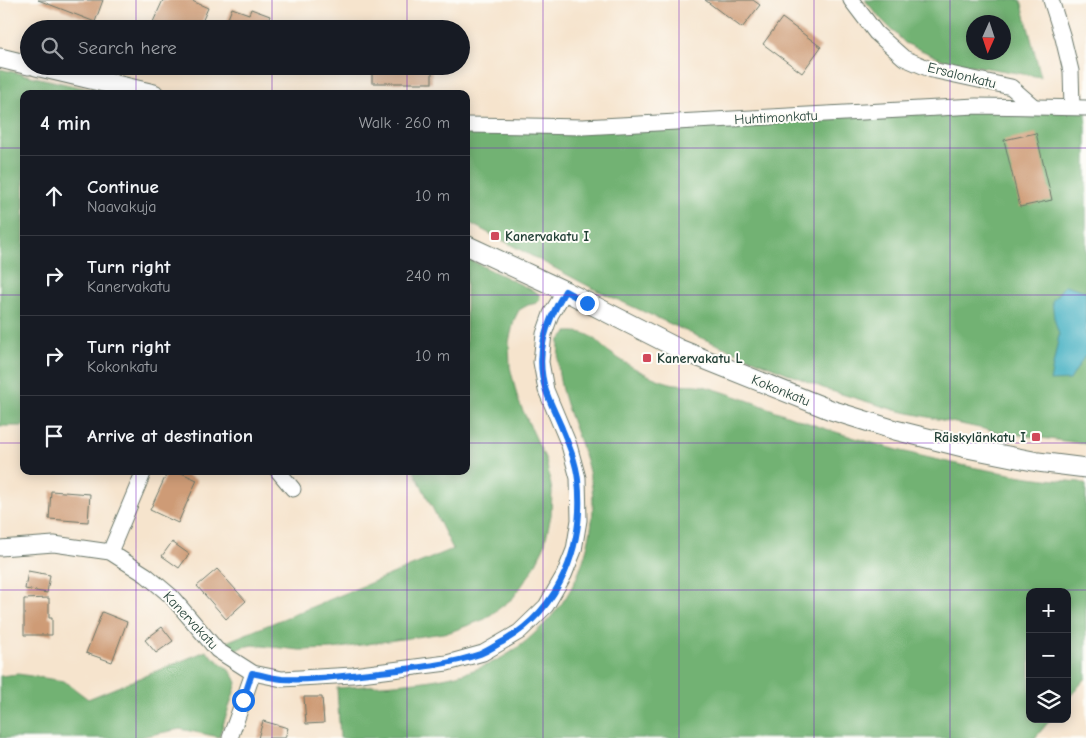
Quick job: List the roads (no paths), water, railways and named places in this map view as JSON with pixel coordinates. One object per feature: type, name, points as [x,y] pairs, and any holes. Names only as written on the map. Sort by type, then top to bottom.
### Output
[{"type":"street","name":"Ersalonkatu","points":[[851,0],[876,33],[904,58],[932,70],[1011,87],[1033,106]]},
{"type":"street","points":[[1050,0],[1064,38],[1079,108]]},
{"type":"street","points":[[0,58],[20,63]]},
{"type":"street","points":[[74,75],[137,90]]},
{"type":"street","name":"Huhtimonkatu","points":[[470,125],[583,127],[976,106],[1079,108]]},
{"type":"street","name":"Kokonkatu","points":[[470,247],[565,291],[679,349],[831,410],[895,430],[967,448],[1038,462],[1086,468]]},
{"type":"street","name":"Kanervakatu","points":[[0,548],[54,544],[110,552],[146,575],[171,596],[217,650],[252,673],[282,679],[361,674],[447,663],[483,653],[519,632],[546,606],[564,575],[574,550],[579,520],[578,478],[569,445],[546,390],[541,362],[544,334],[551,314],[565,291]]},
{"type":"street","points":[[110,552],[142,475]]},
{"type":"street","points":[[281,475],[293,489]]},
{"type":"street","points":[[230,738],[252,673]]},
{"type":"water","points":[[1065,285],[1086,291],[1086,354],[1070,380],[1050,381],[1059,335],[1052,301]]},
{"type":"place","name":"Kanervakatu I","points":[[495,236]]},
{"type":"place","name":"Kanervakatu L","points":[[647,358]]},
{"type":"place","name":"Räiskylänkatu I","points":[[1036,437]]}]
